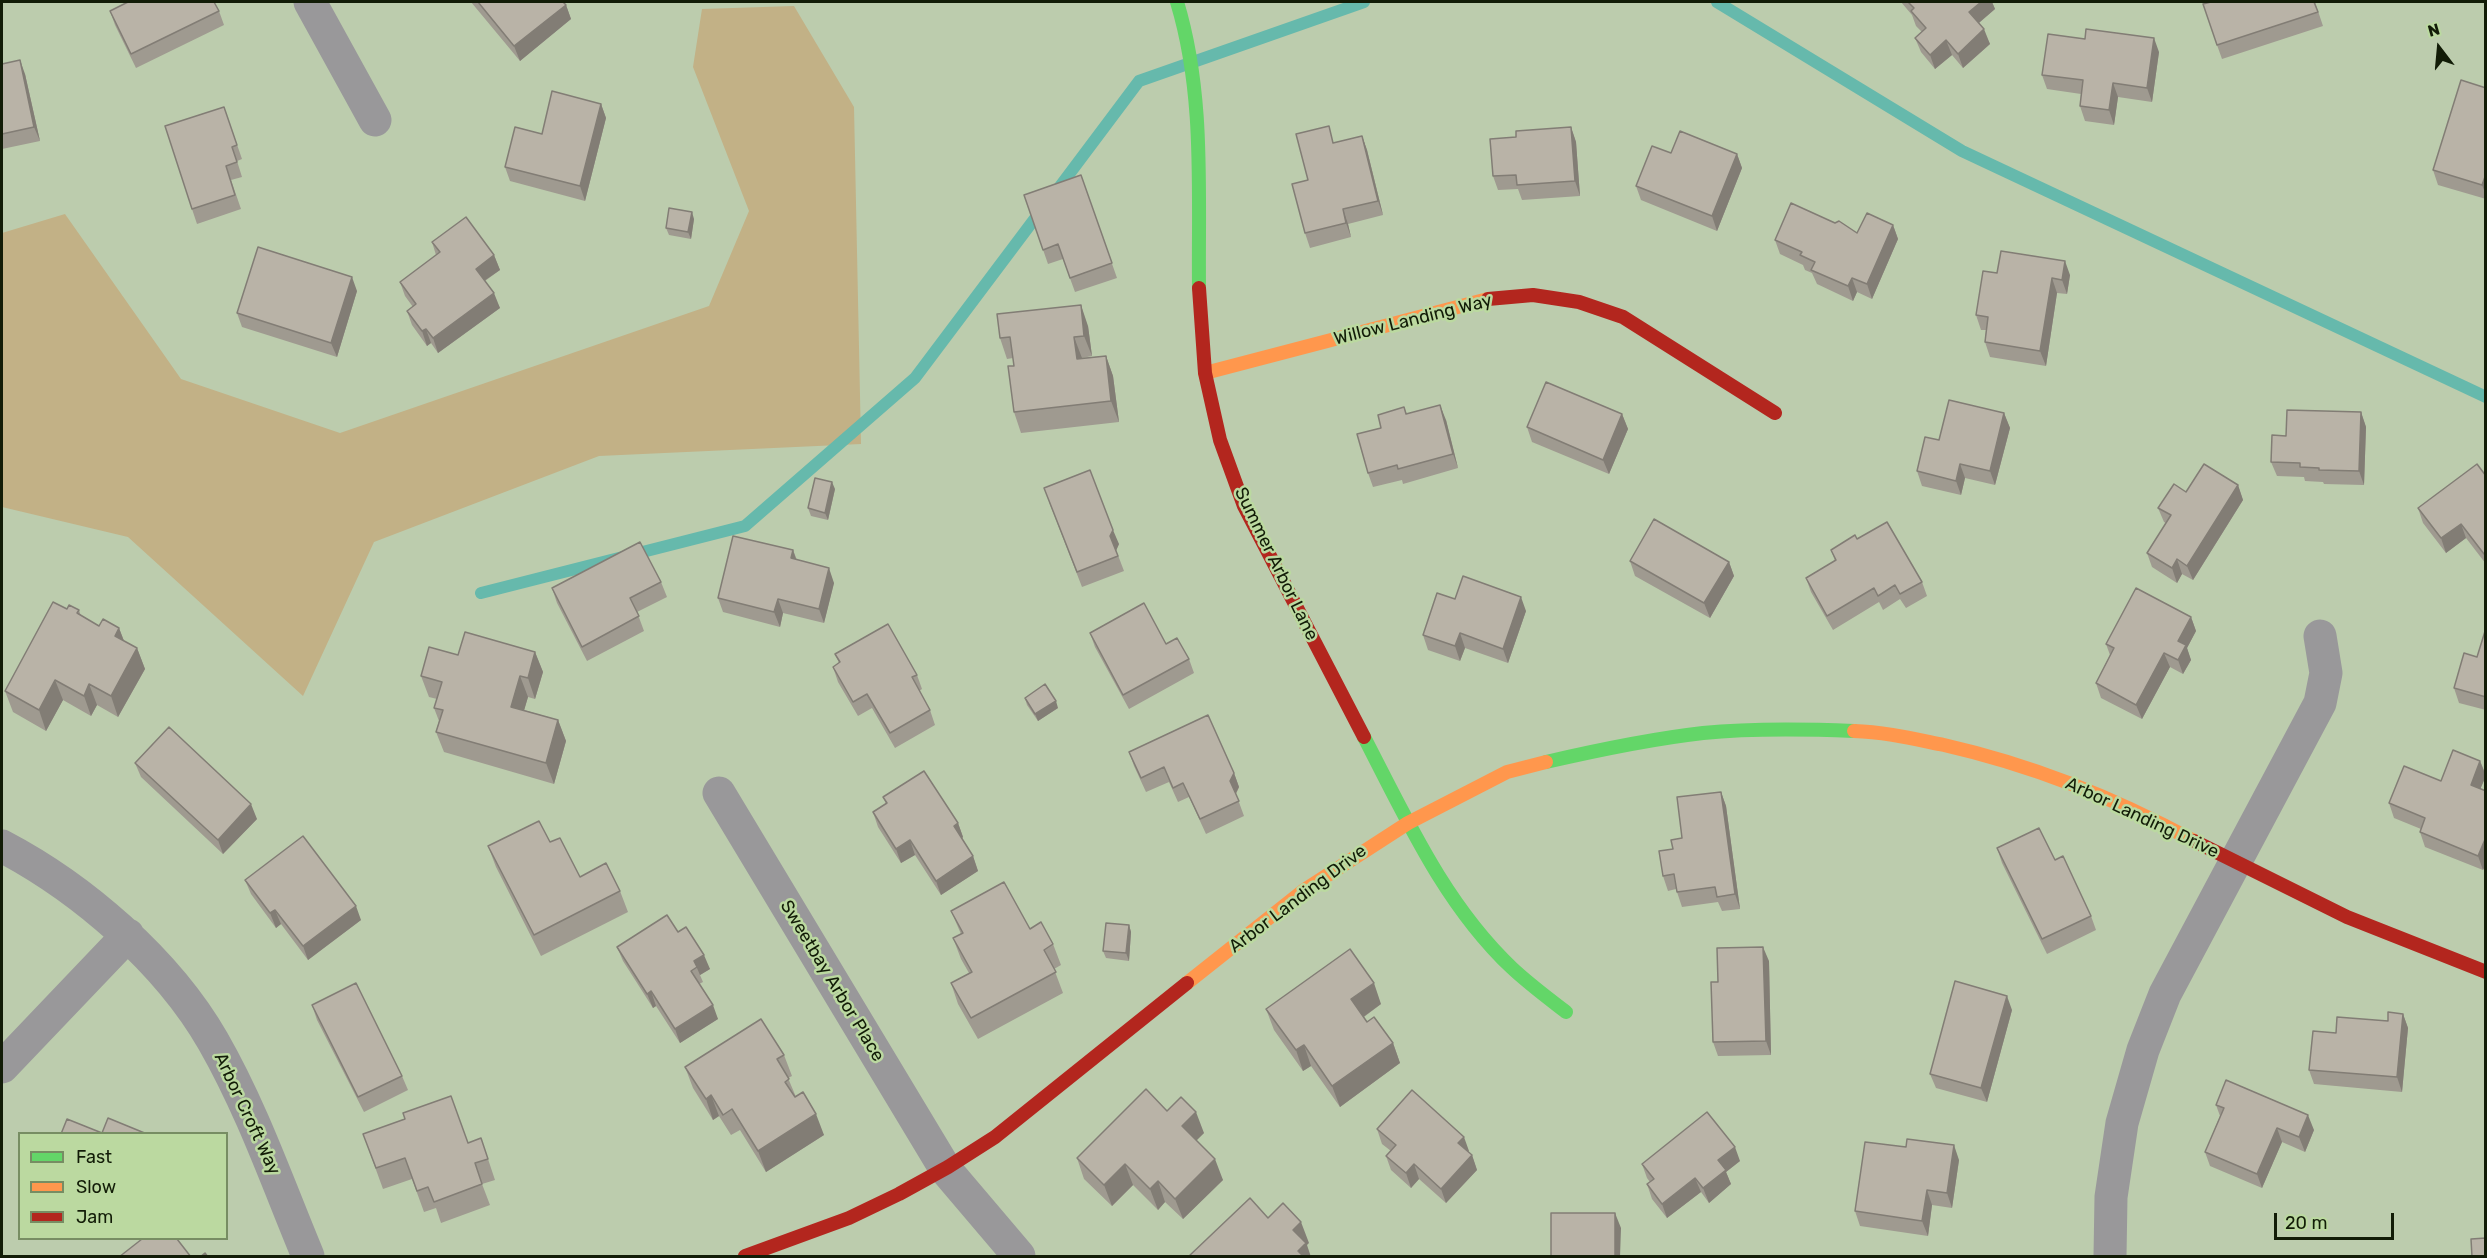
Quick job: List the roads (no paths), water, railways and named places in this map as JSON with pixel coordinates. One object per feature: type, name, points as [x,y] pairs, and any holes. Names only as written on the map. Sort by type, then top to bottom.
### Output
[{"type":"street","points":[[310,2],[375,120]]},
{"type":"street","name":"Summer Arbor Lane","points":[[1177,2],[1188,38],[1197,105],[1198,299],[1205,373],[1220,440],[1244,506],[1427,859],[1466,916],[1512,968],[1566,1012]]},
{"type":"street","name":"Willow Landing Way","points":[[1205,373],[1487,299],[1533,295],[1579,302],[1623,317],[1775,413]]},
{"type":"street","points":[[2110,1257],[2111,1197],[2122,1123],[2142,1050],[2165,994],[2320,703],[2326,673],[2320,636]]},
{"type":"street","name":"Arbor Landing Drive","points":[[745,1257],[832,1227],[894,1199],[946,1170],[995,1137],[1303,891],[1408,823],[1507,772],[1605,748],[1704,733],[1804,729],[1884,732],[1978,753],[2070,782],[2159,822],[2235,863],[2347,917],[2486,972]]},
{"type":"street","name":"Sweetbay Arbor Place","points":[[719,793],[946,1170],[1019,1257]]},
{"type":"street","name":"Arbor Croft Way","points":[[2,846],[78,894],[128,935],[171,982],[212,1039],[245,1102],[308,1257]]},
{"type":"street","points":[[2,1067],[128,935]]},
{"type":"waterway","points":[[1055,193],[1139,81],[1364,2]]},
{"type":"waterway","points":[[1717,2],[1962,151],[2486,397]]},
{"type":"waterway","points":[[481,593],[745,526],[915,378],[1042,209]]}]
